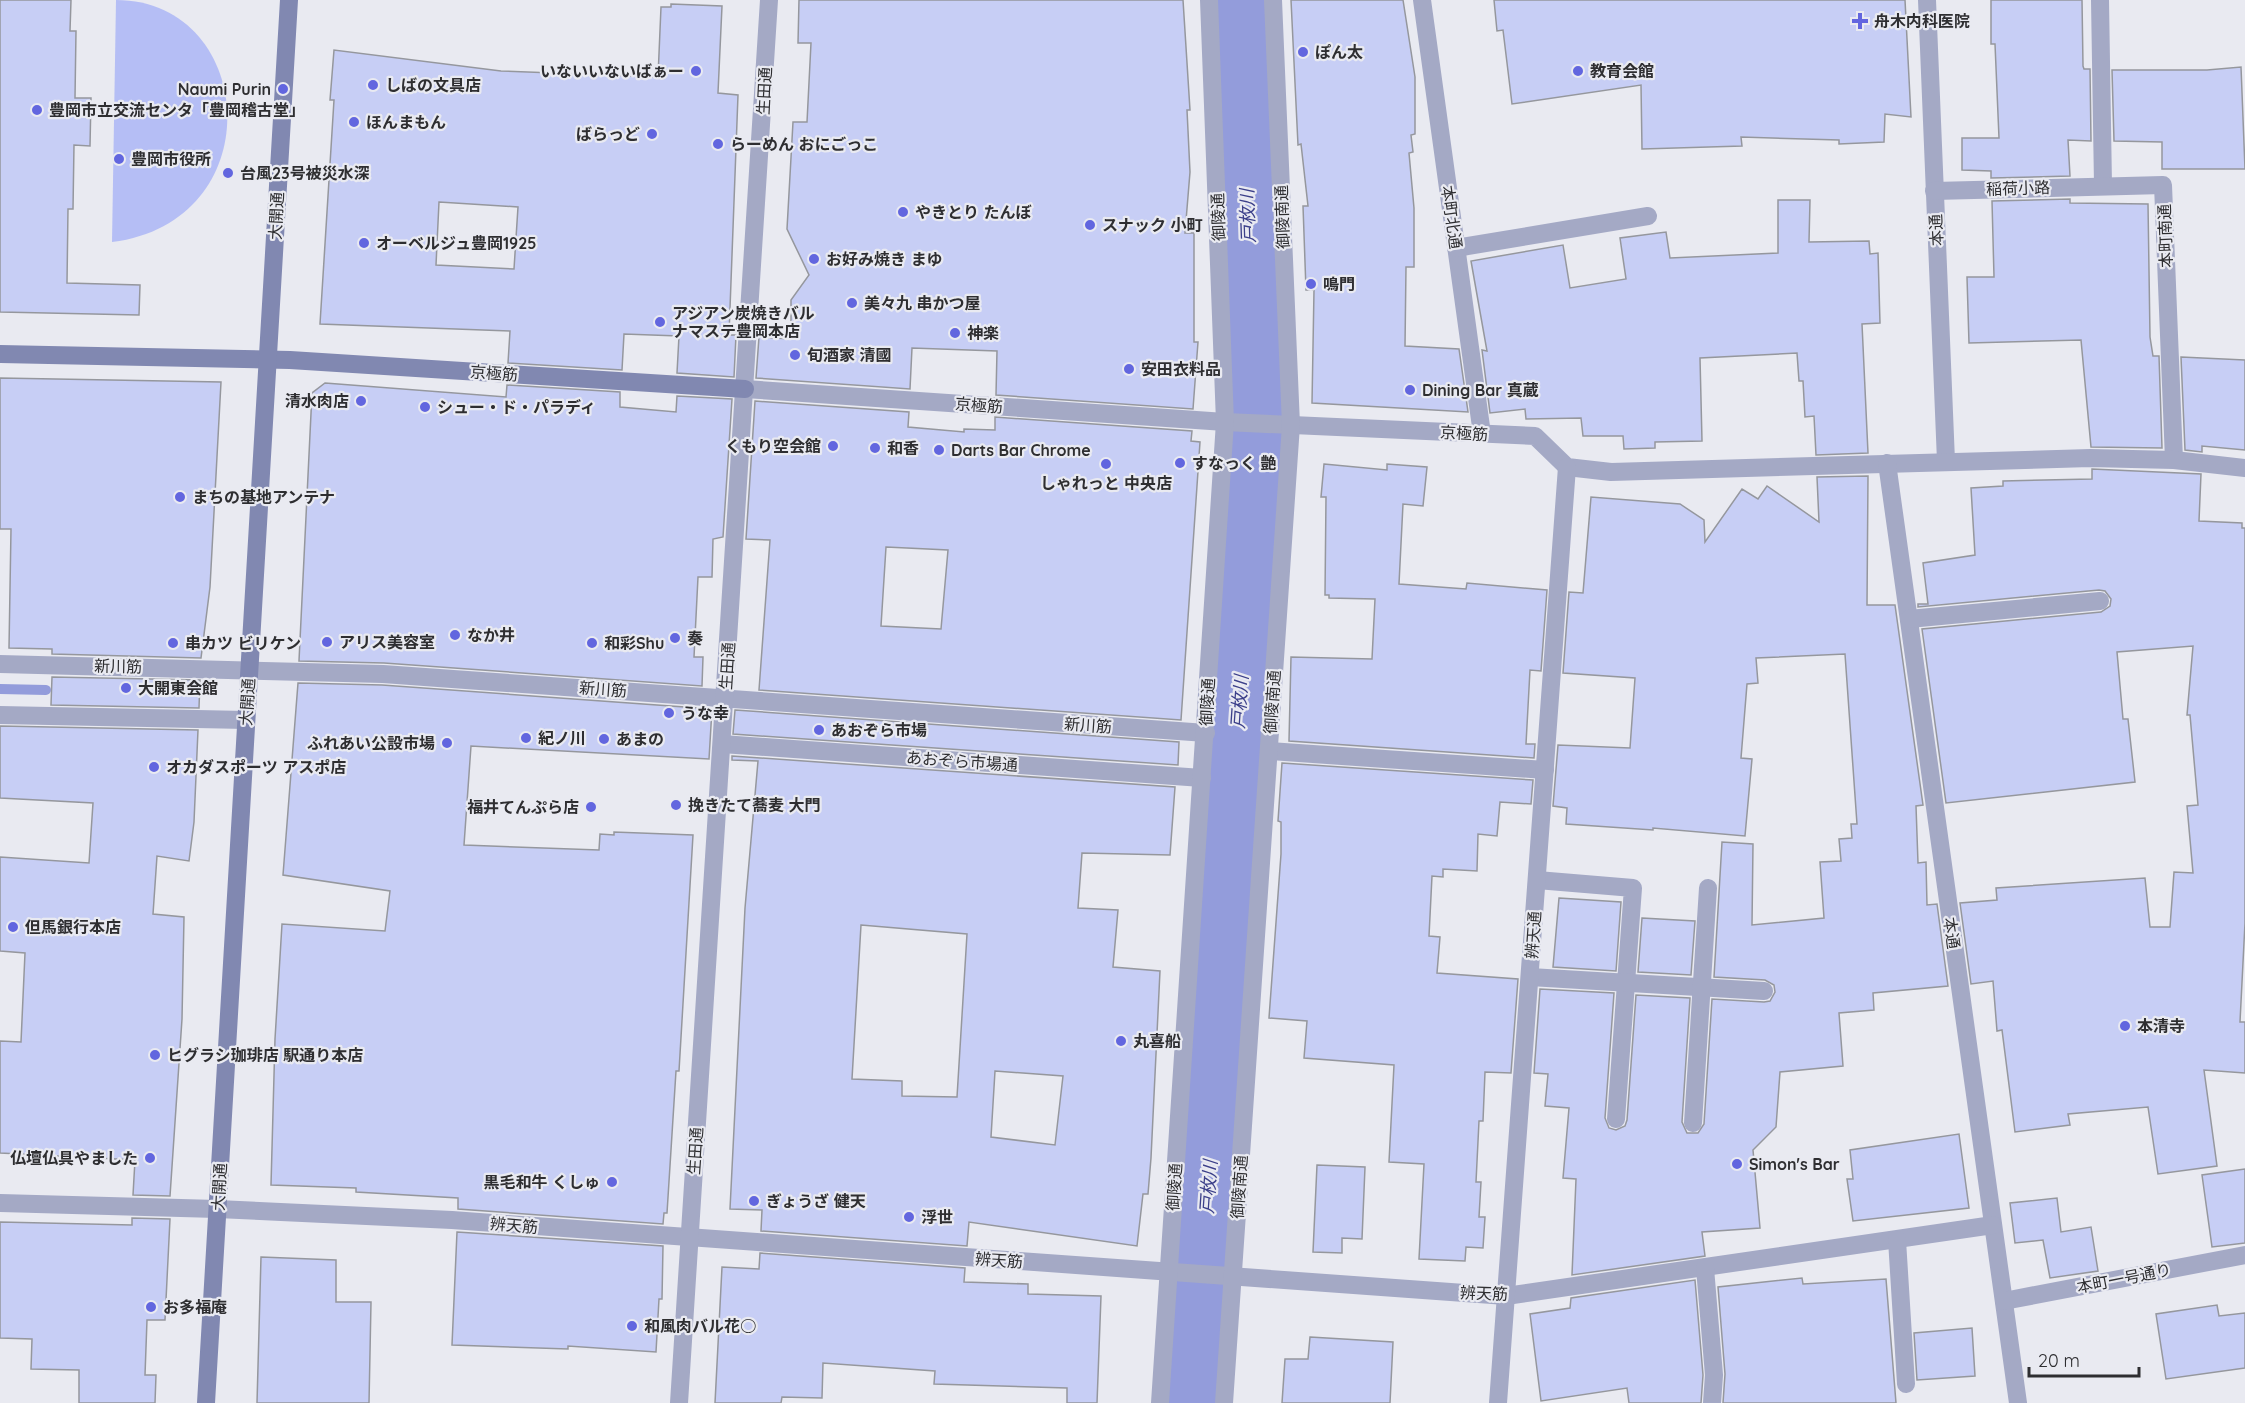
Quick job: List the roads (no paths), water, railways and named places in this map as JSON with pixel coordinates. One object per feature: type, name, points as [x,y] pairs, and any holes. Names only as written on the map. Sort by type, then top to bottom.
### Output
[{"type":"street","name":"大開通","points":[[206,1403],[289,0]]},
{"type":"street","name":"生田通","points":[[679,1403],[770,0]]},
{"type":"street","name":"御陵通","points":[[1160,1403],[1174,1272],[1202,778],[1230,422],[1209,0]]},
{"type":"street","name":"御陵南通","points":[[1224,1403],[1228,1276],[1269,751],[1286,425],[1273,0]]},
{"type":"street","name":"本町北通","points":[[1422,0],[1482,434]]},
{"type":"street","name":"本通","points":[[1927,0],[1946,461]]},
{"type":"street","points":[[2100,0],[2103,185]]},
{"type":"street","name":"稲荷小路","points":[[1934,191],[2103,185]]},
{"type":"street","name":"本町南通","points":[[2103,185],[2163,185],[2174,460]]},
{"type":"street","points":[[1456,248],[1648,216]]},
{"type":"street","name":"京極筋","points":[[0,354],[268,359],[1230,422],[1535,436],[1567,467]]},
{"type":"street","points":[[1567,467],[1611,472],[2090,458],[2174,460],[2245,468]]},
{"type":"street","name":"本通","points":[[1887,463],[2018,1403]]},
{"type":"street","name":"辨天通","points":[[1498,1403],[1567,467]]},
{"type":"street","points":[[1909,619],[2100,601]]},
{"type":"street","name":"新川筋","points":[[0,664],[383,674],[1206,733]]},
{"type":"street","points":[[0,715],[246,720]]},
{"type":"street","name":"あおぞら市場通","points":[[722,744],[1202,778]]},
{"type":"street","points":[[1269,751],[1545,770]]},
{"type":"street","points":[[1537,880],[1633,888],[1616,1119]]},
{"type":"street","points":[[1693,1123],[1708,888]]},
{"type":"street","points":[[1530,977],[1764,991]]},
{"type":"street","name":"辨天筋","points":[[0,1203],[217,1209],[452,1220],[689,1239],[1506,1296],[1993,1225]]},
{"type":"street","points":[[1897,1240],[1906,1384]]},
{"type":"street","name":"本町一号通り","points":[[2004,1301],[2245,1255]]},
{"type":"street","points":[[1705,1268],[1714,1375],[1712,1403]]},
{"type":"waterway","name":"戸枚川","points":[[1196,1403],[1254,478],[1255,405],[1239,0]]},
{"type":"waterway","points":[[0,689],[46,690]]},
{"type":"place","name":"舟木内科医院","points":[[1860,21]]},
{"type":"place","name":"ぽん太","points":[[1303,52]]},
{"type":"place","name":"いないいないばぁー","points":[[696,71]]},
{"type":"place","name":"教育会館","points":[[1578,71]]},
{"type":"place","name":"しばの文具店","points":[[373,85]]},
{"type":"place","name":"Naumi Purin","points":[[283,89]]},
{"type":"place","name":"豊岡市立交流センタ「豊岡稽古堂」","points":[[37,110]]},
{"type":"place","name":"ほんまもん","points":[[354,122]]},
{"type":"place","name":"ばらっど","points":[[652,134]]},
{"type":"place","name":"らーめん おにごっこ","points":[[718,144]]},
{"type":"place","name":"豊岡市役所","points":[[119,159]]},
{"type":"place","name":"台風23号被災水深","points":[[228,173]]},
{"type":"place","name":"やきとり たんぼ","points":[[903,212]]},
{"type":"place","name":"スナック 小町","points":[[1090,225]]},
{"type":"place","name":"オーベルジュ豊岡1925","points":[[364,243]]},
{"type":"place","name":"お好み焼き まゆ","points":[[814,259]]},
{"type":"place","name":"鳴門","points":[[1311,284]]},
{"type":"place","name":"美々九 串かつ屋","points":[[852,303]]},
{"type":"place","name":"アジアン炭焼きバル ナマステ豊岡本店","points":[[660,322]]},
{"type":"place","name":"神楽","points":[[955,333]]},
{"type":"place","name":"旬酒家 清國","points":[[795,355]]},
{"type":"place","name":"安田衣料品","points":[[1129,369]]},
{"type":"place","name":"Dining Bar 真蔵","points":[[1410,390]]},
{"type":"place","name":"清水肉店","points":[[361,401]]},
{"type":"place","name":"シュー・ド・パラディ","points":[[425,407]]},
{"type":"place","name":"くもり空会館","points":[[833,446]]},
{"type":"place","name":"和香","points":[[875,448]]},
{"type":"place","name":"Darts Bar Chrome","points":[[939,450]]},
{"type":"place","name":"すなっく 艶","points":[[1180,463]]},
{"type":"place","name":"しゃれっと 中央店","points":[[1106,464]]},
{"type":"place","name":"まちの基地アンテナ","points":[[180,497]]},
{"type":"place","name":"なか井","points":[[455,635]]},
{"type":"place","name":"奏","points":[[675,638]]},
{"type":"place","name":"アリス美容室","points":[[327,642]]},
{"type":"place","name":"串カツ ビリケン","points":[[173,643]]},
{"type":"place","name":"和彩Shu","points":[[592,643]]},
{"type":"place","name":"大開東会館","points":[[126,688]]},
{"type":"place","name":"うな幸","points":[[669,713]]},
{"type":"place","name":"あおぞら市場","points":[[819,730]]},
{"type":"place","name":"紀ノ川","points":[[526,738]]},
{"type":"place","name":"あまの","points":[[604,739]]},
{"type":"place","name":"ふれあい公設市場","points":[[447,743]]},
{"type":"place","name":"オカダスポーツ アスポ店","points":[[154,767]]},
{"type":"place","name":"挽きたて蕎麦 大門","points":[[676,805]]},
{"type":"place","name":"福井てんぷら店","points":[[591,807]]},
{"type":"place","name":"但馬銀行本店","points":[[13,927]]},
{"type":"place","name":"本清寺","points":[[2125,1026]]},
{"type":"place","name":"丸喜船","points":[[1121,1041]]},
{"type":"place","name":"ヒグラシ珈琲店 駅通り本店","points":[[155,1055]]},
{"type":"place","name":"仏壇仏具やました","points":[[150,1158]]},
{"type":"place","name":"Simon's Bar","points":[[1737,1164]]},
{"type":"place","name":"黒毛和牛 くしゅ","points":[[612,1182]]},
{"type":"place","name":"ぎょうざ 健天","points":[[754,1201]]},
{"type":"place","name":"浮世","points":[[909,1217]]},
{"type":"place","name":"お多福庵","points":[[151,1307]]},
{"type":"place","name":"和風肉バル花○","points":[[632,1326]]}]
